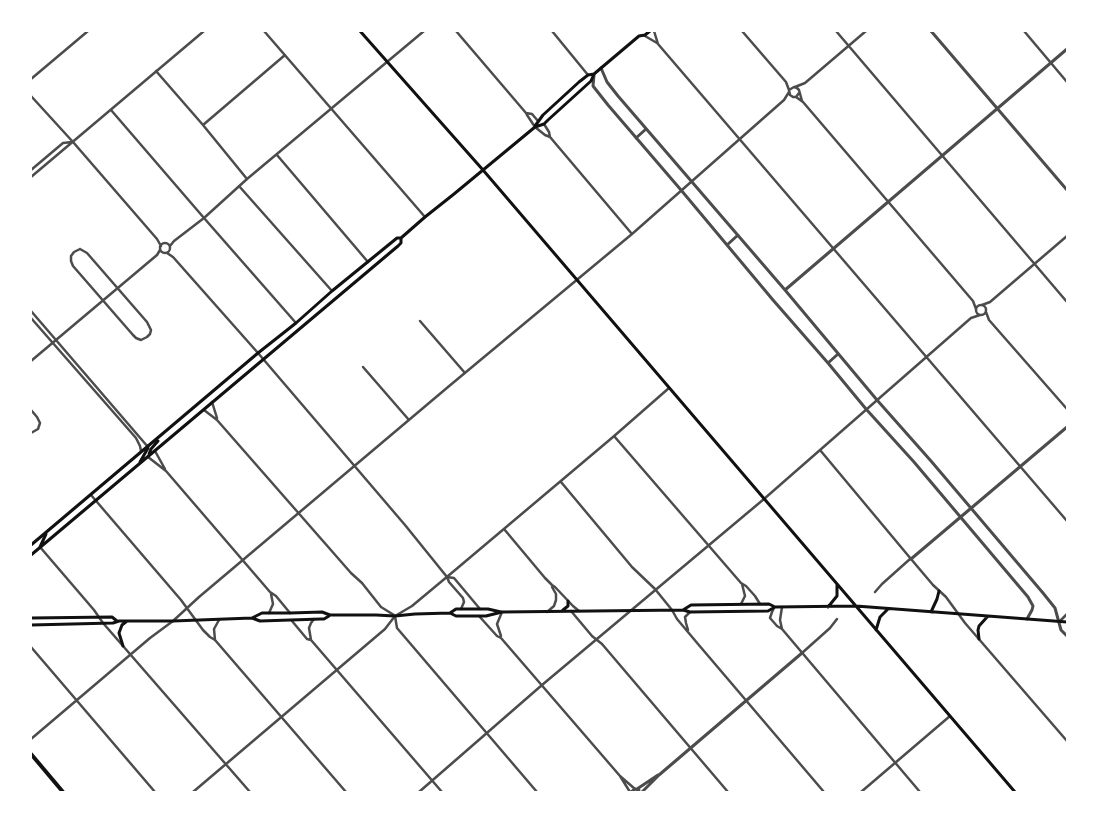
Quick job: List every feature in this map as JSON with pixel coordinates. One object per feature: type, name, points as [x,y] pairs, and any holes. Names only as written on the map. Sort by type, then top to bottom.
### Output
[{"type":"main road","points":[[360,31],[483,170],[1015,792]]},
{"type":"main road","points":[[639,31],[639,36]]},
{"type":"main road","points":[[31,555],[363,275],[400,243],[401,238],[425,217],[535,127],[544,124],[591,80],[594,74],[601,68],[639,36],[645,35],[650,31]]},
{"type":"main road","points":[[535,127],[538,121],[550,109],[588,75],[594,74]]},
{"type":"main road","points":[[31,545],[332,291],[396,238],[401,238]]},
{"type":"main road","points":[[363,275],[368,262]]},
{"type":"main road","points":[[148,457],[151,449],[161,436]]},
{"type":"main road","points":[[138,465],[148,447]]},
{"type":"main road","points":[[40,547],[46,533]]},
{"type":"main road","points":[[828,607],[837,596],[837,583]]},
{"type":"main road","points":[[931,612],[939,591]]},
{"type":"main road","points":[[560,612],[568,606],[568,601]]},
{"type":"main road","points":[[683,610],[691,605],[856,606],[1067,622]]},
{"type":"main road","points":[[450,613],[456,609],[488,609],[502,612],[672,610],[690,612],[768,611],[774,607]]},
{"type":"main road","points":[[876,630],[880,617],[888,608]]},
{"type":"main road","points":[[252,618],[262,613],[322,612],[330,616]]},
{"type":"main road","points":[[31,625],[196,619],[252,618],[260,620],[291,620],[324,619],[330,616],[395,616],[450,613],[456,616],[486,616],[502,612]]},
{"type":"main road","points":[[979,639],[979,626],[988,616]]},
{"type":"main road","points":[[31,618],[112,617],[117,621]]},
{"type":"main road","points":[[123,646],[119,632],[122,625],[128,621]]},
{"type":"main road","points":[[31,754],[63,792]]},
{"type":"street","points":[[31,79],[88,31]]},
{"type":"street","points":[[31,177],[204,31]]},
{"type":"street","points":[[264,31],[425,217]]},
{"type":"street","points":[[31,361],[157,255],[165,253],[174,241],[204,218],[247,179],[424,31]]},
{"type":"street","points":[[456,31],[526,113],[535,127],[544,135],[550,137]]},
{"type":"street","points":[[552,31],[588,75]]},
{"type":"street","points":[[654,31],[658,44]]},
{"type":"street","points":[[742,31],[786,82],[798,89],[803,102],[973,301],[977,314],[989,320],[1067,409]]},
{"type":"street","points":[[836,31],[1067,302]]},
{"type":"street","points":[[784,100],[795,97],[805,83],[866,31]]},
{"type":"street","points":[[931,31],[1067,190]]},
{"type":"street","points":[[1024,31],[1067,82]]},
{"type":"street","points":[[645,35],[658,44],[740,138],[1067,521]]},
{"type":"street","points":[[785,290],[1067,49]]},
{"type":"street","points":[[203,125],[285,55]]},
{"type":"street","points":[[601,68],[607,82],[646,129],[1049,600],[1055,608],[1061,630],[1067,636]]},
{"type":"street","points":[[156,71],[247,179]]},
{"type":"street","points":[[594,74],[593,86],[608,105],[866,409],[914,462],[1031,602],[1033,608],[1027,619]]},
{"type":"street","points":[[786,82],[790,95],[803,102]]},
{"type":"street","points":[[31,739],[632,234],[784,100],[789,91],[805,83]]},
{"type":"street","points":[[31,96],[157,239],[160,248],[173,257],[355,467],[464,599],[462,609]]},
{"type":"street","points":[[111,110],[296,323]]},
{"type":"street","points":[[526,113],[532,114],[538,121]]},
{"type":"street","points":[[544,124],[550,137],[632,234]]},
{"type":"street","points":[[636,138],[646,129]]},
{"type":"street","points":[[31,170],[63,143],[73,142]]},
{"type":"street","points":[[277,155],[368,262]]},
{"type":"street","points":[[239,186],[332,291]]},
{"type":"street","points":[[727,245],[738,235]]},
{"type":"street","points":[[418,792],[708,544],[764,499],[971,318],[979,306],[990,302],[1067,236]]},
{"type":"street","points":[[157,239],[166,243],[173,257]]},
{"type":"street","points":[[157,255],[160,248],[166,243],[174,241]]},
{"type":"street","points":[[80,249],[84,251],[118,288],[149,325],[150,332],[147,337],[141,340],[136,338],[104,300],[72,264],[71,256],[74,252],[80,249]]},
{"type":"street","points":[[973,301],[985,307],[989,320]]},
{"type":"street","points":[[971,318],[984,314],[990,302]]},
{"type":"street","points":[[31,311],[148,447]]},
{"type":"street","points":[[31,318],[136,438],[141,453]]},
{"type":"street","points":[[420,321],[465,373]]},
{"type":"street","points":[[828,363],[838,354]]},
{"type":"street","points":[[362,367],[409,420]]},
{"type":"street","points":[[194,792],[385,629],[395,616],[412,606],[561,482],[668,388]]},
{"type":"street","points":[[212,402],[217,420]]},
{"type":"street","points":[[31,410],[40,423],[38,429],[31,433]]},
{"type":"street","points":[[204,410],[217,420],[351,574],[362,583],[381,607],[395,616],[397,628],[537,792]]},
{"type":"street","points":[[875,592],[1019,466],[1067,427]]},
{"type":"street","points":[[614,436],[741,583],[756,596],[760,604]]},
{"type":"street","points":[[820,450],[1067,741]]},
{"type":"street","points":[[155,451],[166,471]]},
{"type":"street","points":[[148,457],[166,471],[290,613]]},
{"type":"street","points":[[561,482],[632,567],[655,589],[689,634],[824,792]]},
{"type":"street","points":[[91,495],[210,637],[215,640],[346,792]]},
{"type":"street","points":[[504,529],[552,585],[580,611]]},
{"type":"street","points":[[32,538],[36,542]]},
{"type":"street","points":[[40,547],[103,623],[250,792]]},
{"type":"street","points":[[447,577],[454,578],[480,609]]},
{"type":"street","points":[[741,583],[745,596],[741,604]]},
{"type":"street","points":[[547,612],[554,606],[556,599],[552,585]]},
{"type":"street","points":[[269,613],[274,604],[270,592]]},
{"type":"street","points":[[774,607],[770,618],[782,629],[920,792]]},
{"type":"street","points":[[782,607],[780,620],[782,629]]},
{"type":"street","points":[[571,611],[602,644],[728,792]]},
{"type":"street","points":[[501,638],[497,624],[502,612]]},
{"type":"street","points":[[689,634],[685,617],[690,612]]},
{"type":"street","points":[[1058,622],[1067,614]]},
{"type":"street","points":[[479,616],[542,685],[620,776],[630,792],[659,775]]},
{"type":"street","points":[[215,640],[214,629],[219,619]]},
{"type":"street","points":[[311,640],[309,628],[314,619]]},
{"type":"street","points":[[620,776],[642,792],[659,775],[802,653],[830,628],[837,619]]},
{"type":"street","points":[[291,620],[311,640],[442,792]]},
{"type":"street","points":[[31,647],[155,792]]},
{"type":"street","points":[[861,792],[950,716]]}]
